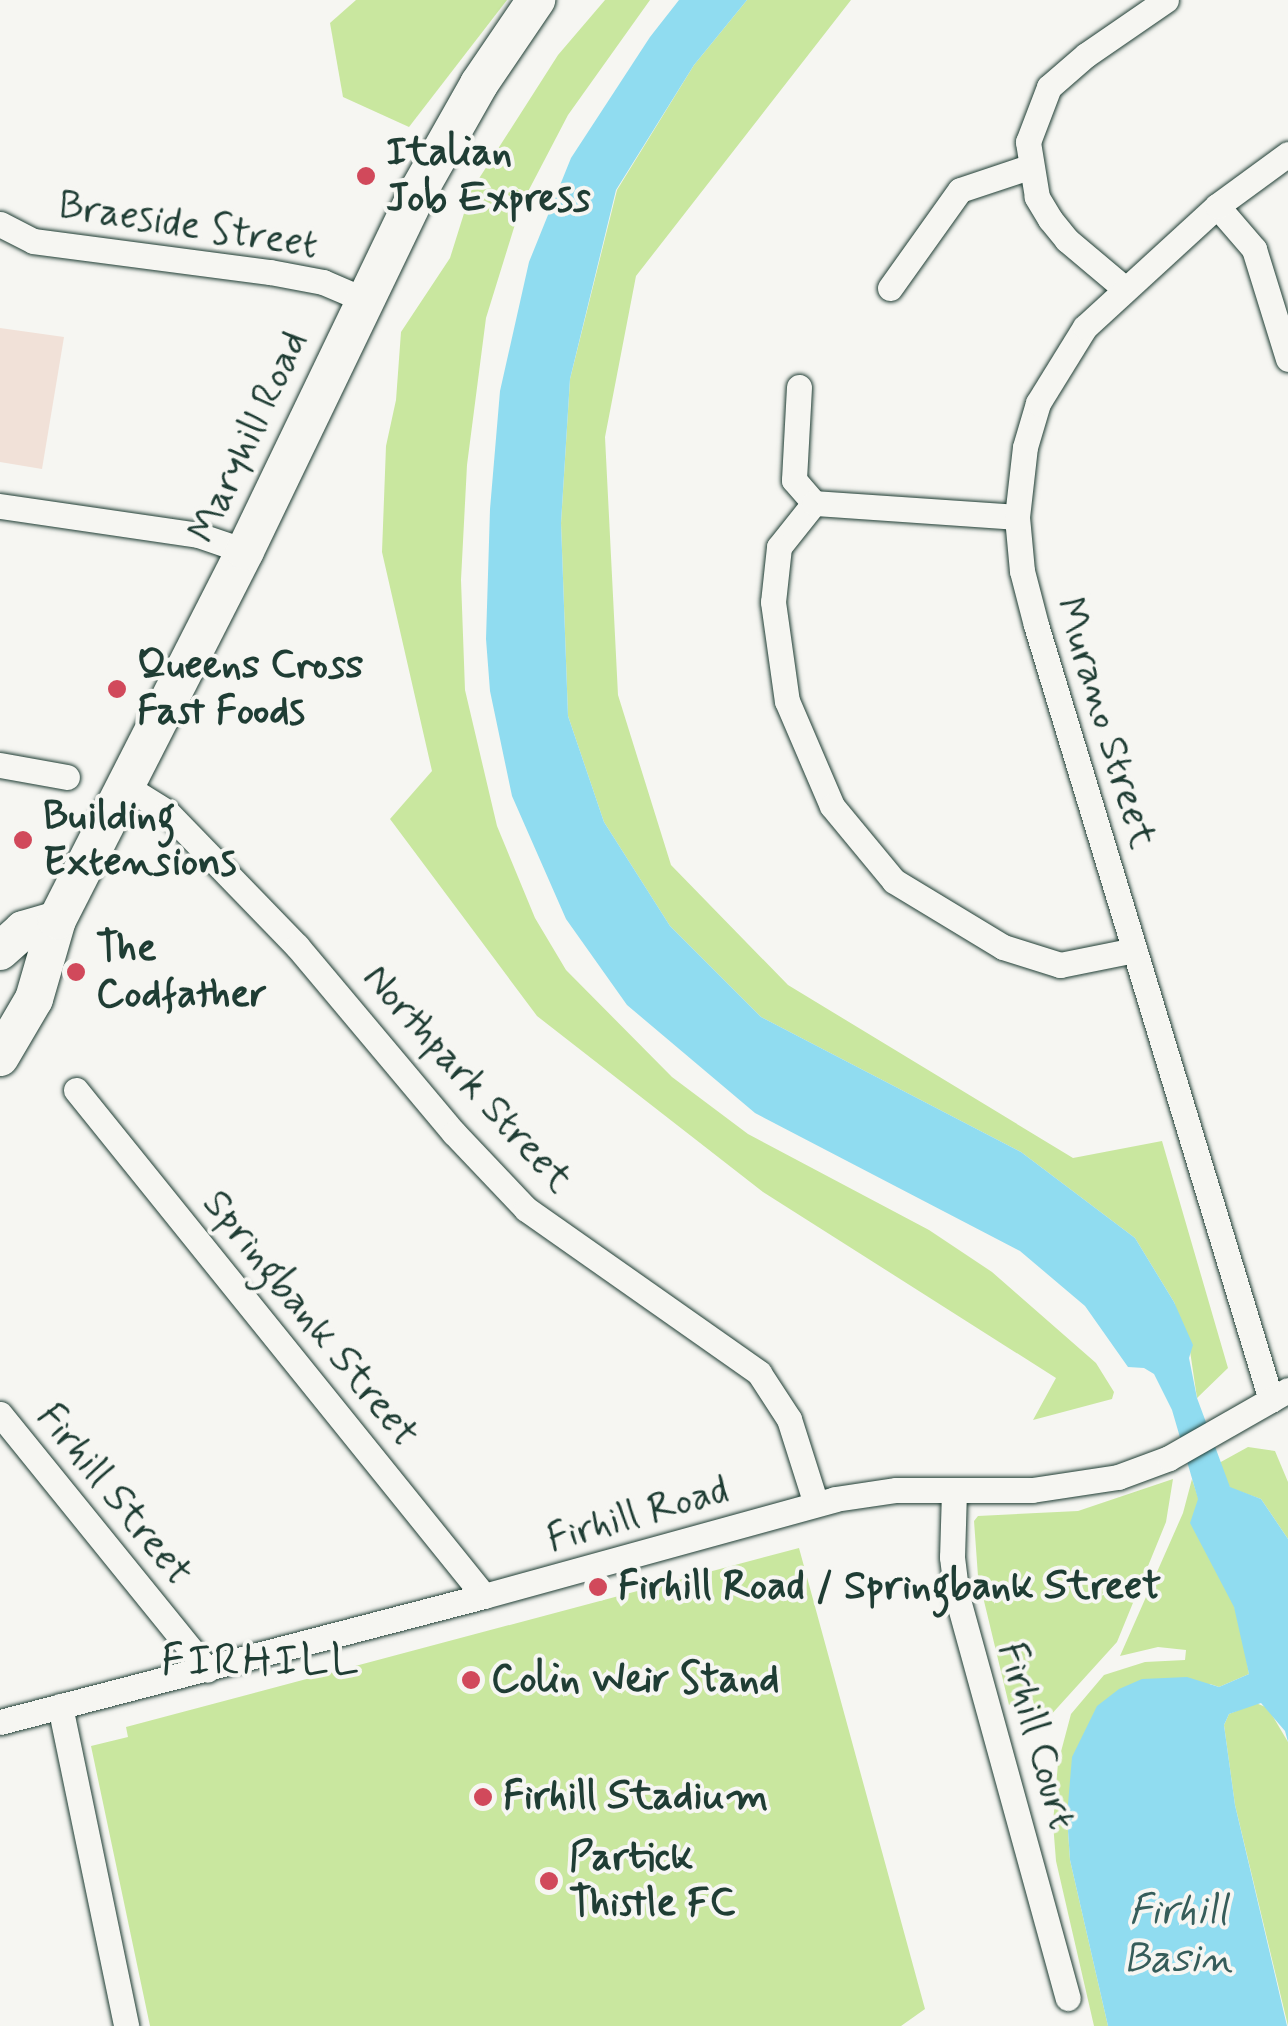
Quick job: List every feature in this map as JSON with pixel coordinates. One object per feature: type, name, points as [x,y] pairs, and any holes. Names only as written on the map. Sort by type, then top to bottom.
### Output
[{"type":"main road","name":"Maryhill Road","points":[[0,1057],[34,999],[56,920],[245,552],[444,142],[536,0]]},
{"type":"main road","points":[[0,951],[23,930],[56,920]]},
{"type":"street","points":[[1124,288],[1050,219],[1036,197],[1028,142],[1034,116],[1048,87],[1086,55],[1166,0]]},
{"type":"street","name":"Murano Street","points":[[1280,1395],[1135,950],[1036,624],[1022,571],[1016,517],[1025,447],[1038,404],[1086,327],[1124,288],[1218,206],[1288,154]]},
{"type":"street","points":[[890,288],[960,190],[1030,166]]},
{"type":"street","points":[[1218,206],[1254,249],[1288,358]]},
{"type":"street","name":"Braeside Street","points":[[0,224],[32,241],[270,272],[331,285],[364,300]]},
{"type":"street","points":[[799,387],[794,480],[814,502],[1016,517]]},
{"type":"street","points":[[814,502],[780,547],[773,602],[787,701],[832,806],[894,881],[1003,947],[1060,965],[1135,950]]},
{"type":"street","points":[[0,506],[198,535],[245,552]]},
{"type":"street","points":[[0,766],[67,777]]},
{"type":"street","name":"Northpark Street","points":[[127,787],[167,812],[297,946],[473,1155],[526,1209],[759,1373],[789,1418],[816,1504]]},
{"type":"street","name":"Springbank Street","points":[[76,1090],[484,1596]]},
{"type":"street","name":"Firhill Road","points":[[0,1722],[484,1596],[816,1504],[896,1490],[1069,1487],[1118,1477],[1169,1458],[1280,1395]]},
{"type":"street","name":"Firhill Street","points":[[0,1414],[207,1670]]},
{"type":"street","name":"Firhill Court","points":[[954,1491],[952,1557],[957,1596],[1068,1998]]},
{"type":"street","points":[[60,1706],[126,2026]]},
{"type":"shaded area","points":[[0,328],[64,337],[42,469],[0,462]]},
{"type":"green space","points":[[356,0],[507,0],[409,127],[343,97],[330,23]]},
{"type":"green space","points":[[605,0],[650,0],[568,115],[521,205],[486,318],[467,465],[461,580],[465,690],[497,826],[535,918],[566,970],[672,1077],[748,1134],[929,1230],[992,1272],[1096,1363],[1114,1392],[1112,1399],[1033,1420],[1056,1378],[763,1192],[537,1016],[390,819],[432,771],[382,552],[386,446],[396,400],[401,332],[450,258],[471,191],[558,55]]},
{"type":"green space","points":[[747,0],[851,0],[636,276],[605,437],[618,695],[671,865],[788,985],[1073,1158],[1162,1141],[1228,1368],[1197,1398],[1190,1351],[1174,1302],[1135,1238],[1021,1152],[761,1017],[670,926],[604,822],[568,716],[561,523],[570,379],[617,190],[694,65]]},
{"type":"green space","points":[[1248,1447],[1275,1451],[1288,1482],[1288,1539],[1261,1499],[1230,1488],[1219,1463]]},
{"type":"green space","points":[[1173,1479],[1166,1522],[1117,1642],[1039,1728],[1033,1700],[1009,1705],[978,1576],[974,1521],[978,1516],[1078,1511]]},
{"type":"green space","points":[[1192,1479],[1241,1627],[1249,1674],[1219,1687],[1210,1684],[1067,1816],[1070,1860],[1108,2026],[1094,2026],[1056,1861],[1053,1823],[1058,1763],[1071,1714],[1104,1675],[1145,1662],[1185,1660],[1186,1650],[1158,1647],[1120,1656],[1183,1513]]},
{"type":"green space","name":"Firhill Stadium","points":[[799,1548],[925,2009],[901,2026],[150,2026],[91,1746],[128,1737],[126,1727]]},
{"type":"green space","points":[[1256,1703],[1268,1708],[1288,1742],[1288,2026],[1235,1805],[1224,1725],[1229,1714]]},
{"type":"water","name":"Firhill Basin","points":[[679,0],[747,0],[694,65],[616,190],[570,379],[561,523],[568,716],[604,822],[670,926],[761,1017],[1021,1152],[1135,1238],[1174,1302],[1193,1345],[1189,1358],[1197,1398],[1230,1487],[1261,1499],[1288,1539],[1288,1742],[1285,1731],[1261,1703],[1229,1714],[1224,1725],[1235,1805],[1287,2026],[1108,2026],[1070,1860],[1067,1816],[1072,1757],[1097,1706],[1119,1689],[1142,1679],[1187,1677],[1219,1687],[1249,1674],[1234,1607],[1190,1523],[1198,1499],[1172,1410],[1154,1374],[1144,1368],[1128,1367],[1085,1306],[1020,1251],[755,1113],[627,1005],[566,919],[512,796],[490,691],[486,639],[490,509],[500,391],[529,262],[571,158],[650,37]]},
{"type":"place","name":"Italian Job Express","points":[[366,176]]},
{"type":"place","name":"Queens Cross Fast Foods","points":[[117,689]]},
{"type":"place","name":"Building Extensions","points":[[23,840]]},
{"type":"place","name":"The Codfather","points":[[76,972]]},
{"type":"place","name":"Firhill Road / Springbank Street","points":[[598,1587]]},
{"type":"place","name":"Colin Weir Stand","points":[[471,1680]]},
{"type":"place","name":"Firhill Stadium","points":[[483,1797]]},
{"type":"place","name":"Partick Thistle FC","points":[[549,1881]]},
{"type":"district","name":"FIRHILL","points":[[261,1662]]}]
